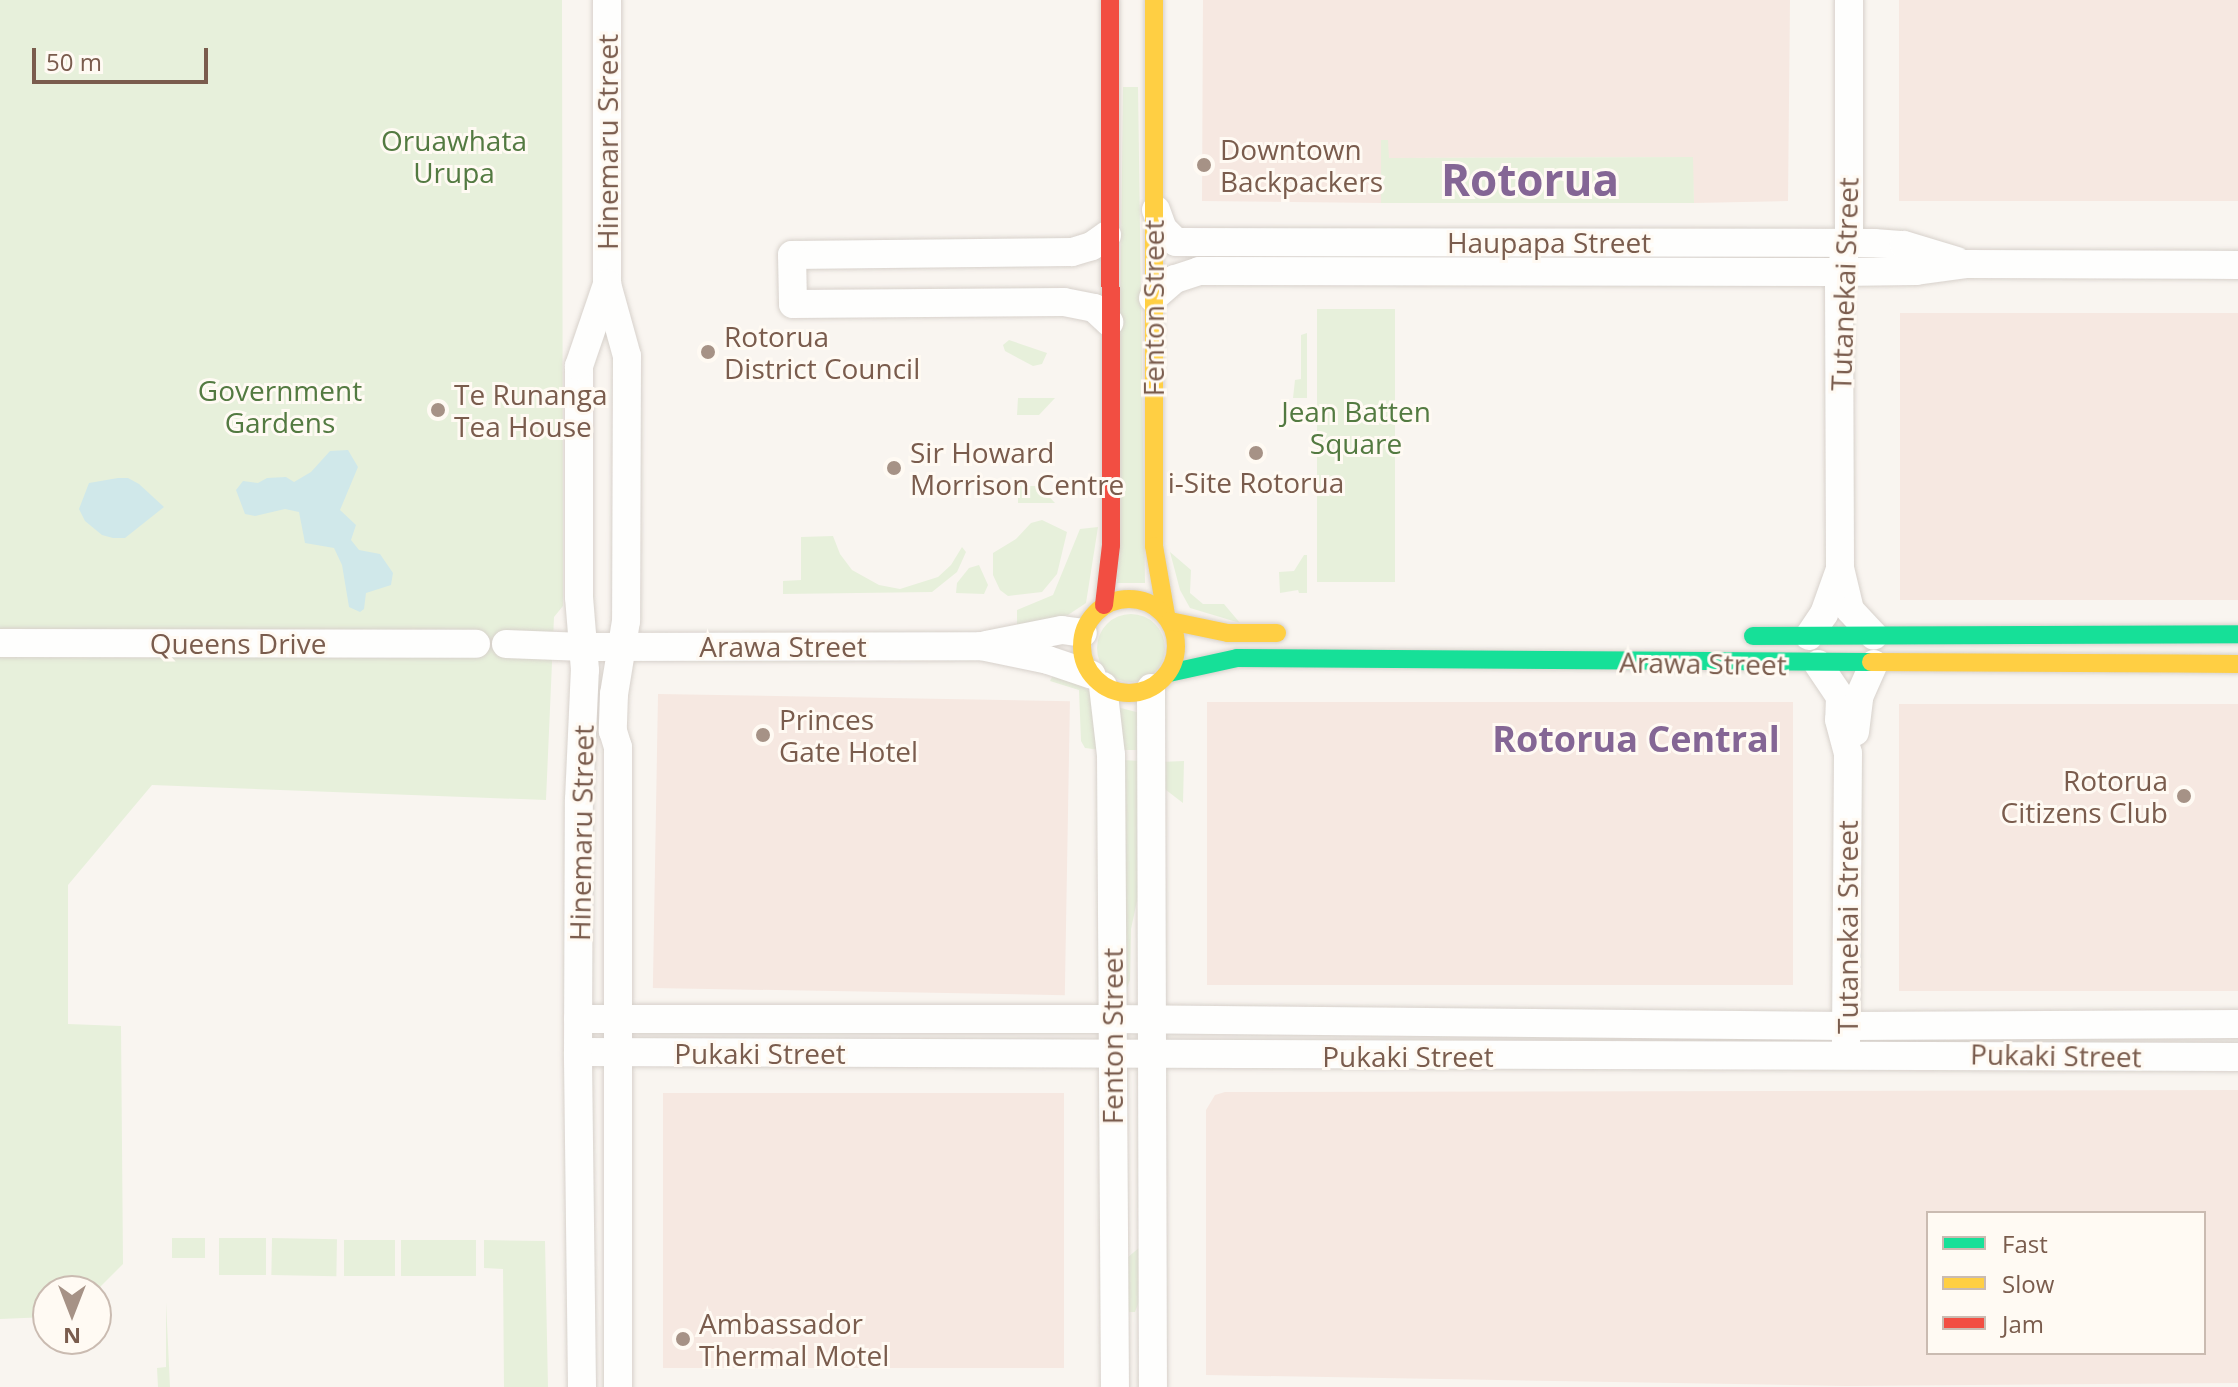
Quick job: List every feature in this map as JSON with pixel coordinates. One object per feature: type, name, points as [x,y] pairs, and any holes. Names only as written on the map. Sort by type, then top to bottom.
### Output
[{"type":"main road","name":"Fenton Street","points":[[1104,605],[1111,545],[1107,235],[1110,0]]},
{"type":"main road","name":"Fenton Street","points":[[1154,0],[1154,546],[1168,618]]},
{"type":"main road","points":[[1168,618],[1176,647],[1160,680],[1136,693],[1098,680],[1081,648],[1083,633],[1088,622],[1104,605],[1116,600],[1143,600],[1168,618],[1228,633],[1295,633]]},
{"type":"main road","name":"Arawa Street","points":[[1160,680],[1237,658],[1818,664],[1874,650],[2238,634]]},
{"type":"main road","name":"Arawa Street","points":[[1729,636],[1809,636],[1874,650],[2238,664]]},
{"type":"street","name":"Hinemaru Street","points":[[607,0],[607,284],[627,356],[623,647],[614,694],[613,731],[618,747],[618,1387]]},
{"type":"street","name":"Tutanekai Street","points":[[1848,753],[1859,721],[1859,697],[1874,650],[1850,610],[1840,568],[1840,272],[1847,243],[1849,0]]},
{"type":"street","name":"Haupapa Street","points":[[1153,202],[1163,229],[1176,242],[1847,243],[1904,245],[1966,264]]},
{"type":"street","points":[[1107,235],[1092,246],[1072,252],[792,255],[793,304],[1064,302],[1094,308],[1109,322]]},
{"type":"street","name":"Haupapa Street","points":[[1153,298],[1175,279],[1199,271],[1840,272],[1916,271],[1966,264],[2238,265]]},
{"type":"street","name":"Hinemaru Street","points":[[582,1387],[578,1019],[584,647],[579,597],[579,366],[607,284]]},
{"type":"street","name":"Tutanekai Street","points":[[1809,636],[1824,614],[1840,568]]},
{"type":"street","name":"Arawa Street","points":[[981,646],[1062,630],[1083,633]]},
{"type":"street","name":"Queens Drive","points":[[0,643],[476,644]]},
{"type":"street","points":[[506,644],[584,647]]},
{"type":"street","name":"Arawa Street","points":[[584,647],[981,646],[1048,660],[1098,680]]},
{"type":"street","name":"Tutanekai Street","points":[[1818,664],[1840,697],[1839,720],[1848,753],[1846,1040]]},
{"type":"street","name":"Fenton Street","points":[[1098,680],[1111,755],[1115,1387]]},
{"type":"street","name":"Fenton Street","points":[[1153,1387],[1150,1019],[1160,680]]},
{"type":"street","name":"Pukaki Street","points":[[578,1019],[1150,1019],[1846,1040],[2238,1057]]},
{"type":"street","name":"Pukaki Street","points":[[578,1052],[1150,1054],[1846,1040],[2238,1024]]},
{"type":"street","name":"Fenton Street","points":[[1135,1387],[1136,1340],[1153,1283]]},
{"type":"shaded area","points":[[1203,0],[1790,0],[1788,201],[1694,203],[1692,157],[1388,158],[1388,140],[1381,141],[1381,203],[1202,201]]},
{"type":"shaded area","points":[[1899,0],[2238,0],[2238,201],[1899,201]]},
{"type":"shaded area","points":[[1900,313],[2238,313],[2238,600],[1900,600]]},
{"type":"shaded area","points":[[658,694],[1070,701],[1065,995],[653,988]]},
{"type":"shaded area","points":[[1207,702],[1793,702],[1793,985],[1207,985]]},
{"type":"shaded area","points":[[1899,704],[2238,704],[2238,991],[1899,991]]},
{"type":"shaded area","points":[[2238,1090],[2238,1383],[1846,1386],[1206,1375],[1206,1110],[1215,1095],[1225,1092]]},
{"type":"shaded area","points":[[663,1093],[1064,1093],[1064,1368],[663,1368]]},
{"type":"green space","name":"Government Gardens","points":[[0,0],[562,0],[563,606],[554,617],[546,800],[152,785],[68,885],[68,1024],[121,1026],[123,1264],[112,1275],[32,1275],[32,1318],[0,1319]]},
{"type":"green space","points":[[1123,87],[1138,87],[1145,583],[1117,583]]},
{"type":"green space","points":[[1381,140],[1388,140],[1389,158],[1693,157],[1694,203],[1381,203]]},
{"type":"green space","name":"Jean Batten Square","points":[[1317,309],[1395,309],[1395,582],[1317,582]]},
{"type":"green space","points":[[1307,333],[1307,398],[1293,398],[1295,380],[1301,379],[1301,335]]},
{"type":"green space","points":[[1009,340],[1047,353],[1042,364],[1033,366],[1005,351],[1003,345]]},
{"type":"green space","points":[[1018,398],[1055,398],[1039,415],[1017,415]]},
{"type":"green space","points":[[1018,486],[1039,486],[1055,503],[1018,503]]},
{"type":"green space","points":[[1042,520],[1067,532],[1057,574],[1042,592],[1008,596],[1000,590],[993,575],[993,553],[1016,539],[1031,523]]},
{"type":"green space","points":[[1098,527],[1086,603],[1068,615],[1017,628],[1017,610],[1053,595],[1080,529]]},
{"type":"green space","points":[[833,536],[840,554],[852,570],[879,585],[900,589],[938,577],[951,565],[962,547],[966,552],[957,572],[932,592],[783,594],[783,581],[801,580],[801,537]]},
{"type":"green space","points":[[1170,552],[1191,570],[1190,593],[1203,604],[1224,604],[1240,623],[1190,608],[1180,590]]},
{"type":"green space","points":[[1307,555],[1307,593],[1299,593],[1298,590],[1280,593],[1279,572],[1294,571]]},
{"type":"green space","points":[[979,565],[988,585],[984,594],[956,593],[957,583],[969,568]]},
{"type":"green space","points":[[1124,614],[1138,614],[1150,619],[1160,629],[1165,648],[1160,667],[1150,677],[1138,682],[1124,682],[1112,677],[1102,667],[1097,655],[1097,641],[1102,629],[1112,619]]},
{"type":"green space","points":[[1053,675],[1080,684],[1090,692],[1101,750],[1085,748],[1081,741],[1079,690],[1050,681]]},
{"type":"green space","points":[[1117,707],[1140,713],[1142,750],[1121,750]]},
{"type":"green space","points":[[1122,760],[1141,761],[1140,887],[1131,929],[1130,980],[1122,1001]]},
{"type":"green space","points":[[1184,761],[1183,803],[1166,790],[1161,780],[1160,762]]},
{"type":"green space","points":[[172,1238],[205,1238],[205,1258],[172,1258]]},
{"type":"green space","points":[[219,1238],[266,1238],[266,1275],[219,1275]]},
{"type":"green space","points":[[272,1238],[337,1239],[336,1276],[271,1275]]},
{"type":"green space","points":[[344,1240],[395,1240],[395,1276],[344,1276]]},
{"type":"green space","points":[[401,1240],[476,1240],[476,1276],[401,1276]]},
{"type":"green space","points":[[484,1240],[545,1241],[548,1387],[504,1387],[503,1269],[484,1268]]},
{"type":"green space","points":[[1140,1247],[1140,1299],[1135,1312],[1121,1312],[1121,1263]]},
{"type":"green space","points":[[166,1302],[170,1387],[158,1387],[157,1368],[166,1367]]},
{"type":"water","points":[[348,450],[358,467],[340,510],[356,525],[351,540],[359,550],[380,554],[393,573],[391,585],[366,593],[364,609],[360,612],[349,607],[342,565],[334,548],[305,543],[299,512],[285,509],[255,516],[245,514],[236,490],[243,481],[258,483],[267,478],[286,477],[294,482],[311,472],[330,451]]},
{"type":"water","points":[[128,478],[139,484],[164,507],[125,538],[102,535],[85,521],[79,509],[89,483]]},
{"type":"traffic: fast","points":[[1753,636],[2238,634]]},
{"type":"traffic: fast","points":[[1169,673],[1237,658],[1871,662]]},
{"type":"traffic: slow","points":[[1154,0],[1154,546],[1166,615]]},
{"type":"traffic: slow","points":[[1129,599],[1147,602],[1162,613],[1173,628],[1176,646],[1173,664],[1162,679],[1147,690],[1129,693],[1111,690],[1096,679],[1085,664],[1082,646],[1085,628],[1096,613],[1111,602],[1129,599]]},
{"type":"traffic: slow","points":[[1170,621],[1228,633],[1277,633]]},
{"type":"traffic: slow","points":[[1871,662],[2238,664]]},
{"type":"traffic: jam","points":[[1104,605],[1111,545],[1110,0]]},
{"type":"place","name":"Downtown Backpackers","points":[[1204,165]]},
{"type":"place","name":"Rotorua District Council","points":[[708,352]]},
{"type":"place","name":"Te Runanga Tea House","points":[[438,410]]},
{"type":"place","name":"i-Site Rotorua","points":[[1256,453]]},
{"type":"place","name":"Sir Howard Morrison Centre","points":[[894,468]]},
{"type":"place","name":"Princes Gate Hotel","points":[[763,735]]},
{"type":"place","name":"Rotorua Citizens Club","points":[[2184,796]]},
{"type":"place","name":"Ambassador Thermal Motel","points":[[683,1339]]},
{"type":"district","name":"Rotorua","points":[[1530,179]]},
{"type":"district","name":"Rotorua Central","points":[[1636,739]]},
{"type":"park label","name":"Oruawhata Urupa","points":[[454,156]]}]
